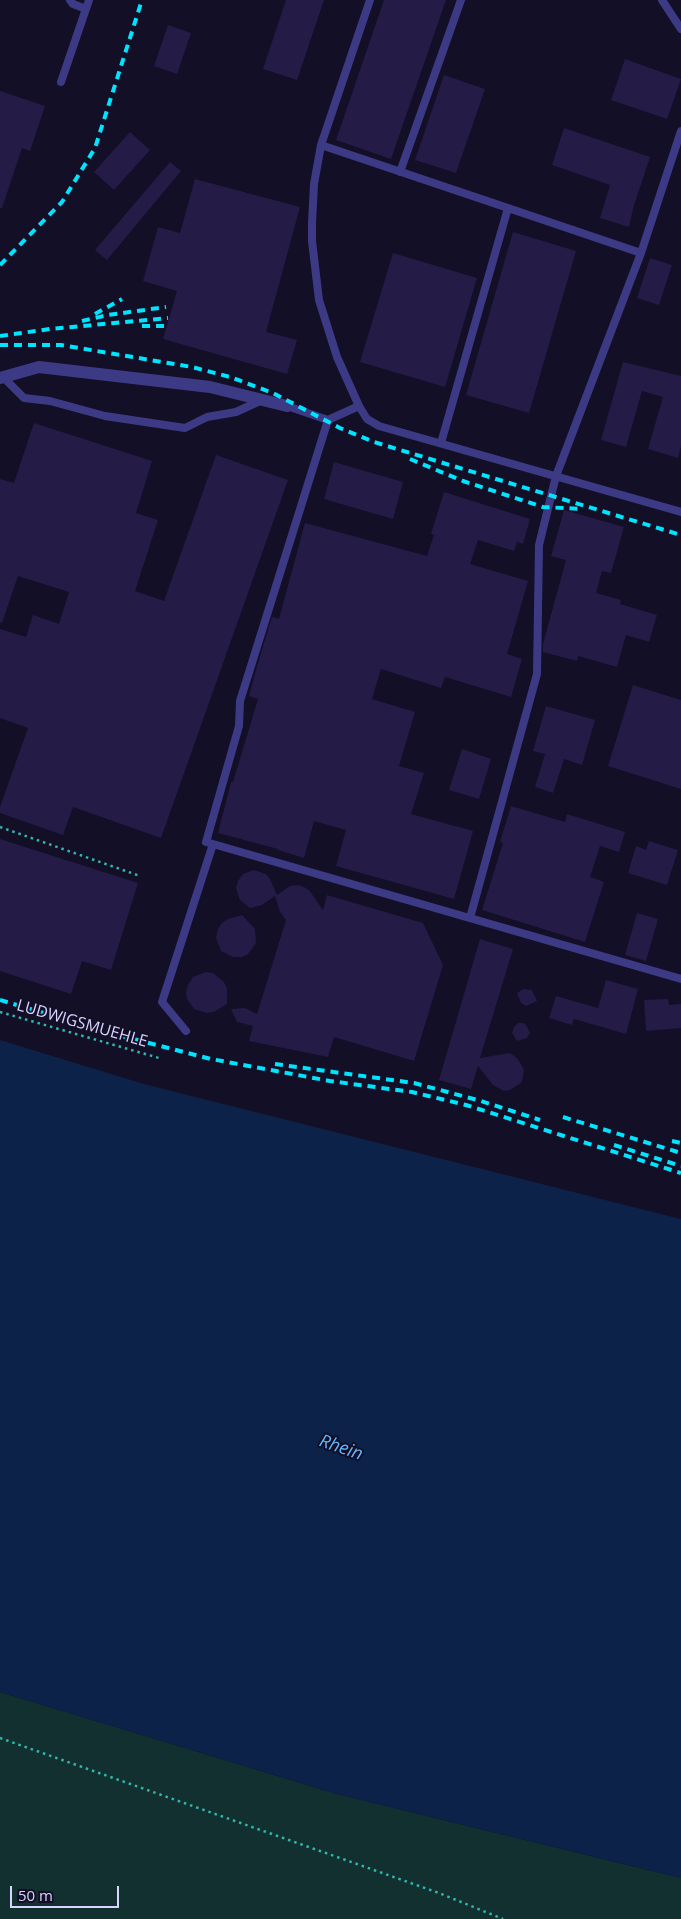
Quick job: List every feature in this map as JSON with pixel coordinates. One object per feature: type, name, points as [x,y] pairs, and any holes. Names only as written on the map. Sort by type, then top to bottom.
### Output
[{"type":"street","points":[[2,378],[39,367],[210,386],[286,406]]},
{"type":"lane","points":[[70,0],[73,4],[86,9]]},
{"type":"lane","points":[[61,82],[89,0]]},
{"type":"lane","points":[[370,0],[321,145],[314,184],[312,223],[312,241],[319,300],[337,357],[366,419],[379,426],[681,512]]},
{"type":"lane","points":[[400,172],[460,0]]},
{"type":"lane","points":[[662,0],[681,29]]},
{"type":"lane","points":[[470,918],[537,674],[539,544],[556,476],[640,253],[681,131]]},
{"type":"lane","points":[[321,145],[640,253]]},
{"type":"lane","points":[[441,444],[508,208]]},
{"type":"lane","points":[[2,378],[24,398],[50,401],[105,416],[185,428],[206,417],[236,412],[262,400]]},
{"type":"lane","points":[[286,406],[328,420],[359,406]]},
{"type":"lane","points":[[328,420],[240,701],[239,726],[206,842],[681,979]]},
{"type":"lane","points":[[186,1032],[162,1002],[213,844]]},
{"type":"path","points":[[0,827],[140,876]]},
{"type":"path","name":"LUDWIGSMUEHLE","points":[[0,1012],[159,1058]]},
{"type":"path","points":[[0,1738],[440,1892],[503,1919]]},
{"type":"green space","points":[[0,1692],[337,1794],[681,1878],[681,1919],[0,1919]]},
{"type":"water","name":"Rhein","points":[[0,1040],[144,1084],[681,1219],[681,1878],[337,1794],[0,1692]]},
{"type":"building","points":[[286,0],[324,0],[297,80],[263,69]]},
{"type":"building","points":[[384,0],[446,0],[391,159],[336,140]]},
{"type":"building","points":[[168,25],[191,33],[177,74],[154,66]]},
{"type":"building","points":[[625,59],[681,79],[667,119],[611,100]]},
{"type":"building","points":[[444,75],[485,89],[456,173],[415,160]]},
{"type":"building","points":[[0,91],[45,106],[30,151],[22,148],[2,208],[0,208]]},
{"type":"building","points":[[564,128],[650,157],[634,205],[629,227],[600,218],[610,185],[552,165]]},
{"type":"building","points":[[130,132],[150,150],[114,190],[94,172]]},
{"type":"building","points":[[170,162],[181,171],[107,260],[95,250]]},
{"type":"building","points":[[195,179],[300,207],[266,332],[297,340],[287,374],[163,339],[177,291],[143,281],[158,227],[180,233]]},
{"type":"building","points":[[513,232],[576,251],[529,413],[466,395]]},
{"type":"building","points":[[393,253],[477,278],[445,387],[360,362]]},
{"type":"building","points":[[650,258],[672,265],[659,305],[637,298]]},
{"type":"building","points":[[623,362],[681,376],[681,446],[678,458],[648,449],[663,397],[642,391],[626,447],[601,440]]},
{"type":"building","points":[[34,423],[152,461],[136,513],[158,520],[135,591],[164,601],[216,455],[288,480],[161,838],[73,807],[63,835],[0,813],[0,807],[28,728],[0,718],[0,629],[26,637],[33,615],[59,624],[69,592],[18,576],[2,623],[0,622],[0,479],[14,483]]},
{"type":"building","points":[[334,462],[403,482],[393,519],[324,499]]},
{"type":"building","points":[[444,492],[530,519],[523,544],[517,542],[514,551],[478,540],[470,564],[528,581],[507,654],[522,659],[511,697],[445,677],[441,688],[381,669],[372,699],[415,712],[399,766],[424,773],[411,814],[473,831],[454,899],[336,866],[346,830],[314,821],[304,858],[218,833],[231,782],[233,782],[258,699],[249,696],[258,663],[272,617],[279,619],[305,523],[427,556],[434,535],[431,534]]},
{"type":"building","points":[[564,510],[624,527],[611,573],[602,571],[596,593],[621,600],[620,604],[657,615],[649,642],[626,635],[617,667],[578,656],[577,661],[543,652],[543,644],[566,560],[551,556]]},
{"type":"building","points":[[633,685],[681,700],[681,789],[608,766]]},
{"type":"building","points":[[546,706],[595,720],[582,765],[564,759],[553,793],[535,787],[545,754],[533,751]]},
{"type":"building","points":[[462,749],[491,759],[479,799],[449,790]]},
{"type":"building","points":[[511,806],[565,822],[567,814],[625,832],[619,852],[600,846],[590,877],[604,882],[585,942],[482,910],[503,843],[500,842]]},
{"type":"building","points":[[0,839],[138,883],[111,970],[82,961],[71,994],[0,971]]},
{"type":"building","points":[[649,841],[678,850],[667,885],[628,873],[636,846],[646,850]]},
{"type":"building","points":[[254,870],[266,874],[277,895],[290,886],[298,885],[304,887],[309,890],[323,910],[327,895],[423,923],[443,965],[414,1061],[334,1037],[328,1057],[249,1041],[253,1026],[237,1022],[231,1009],[245,1008],[257,1014],[286,920],[280,912],[275,896],[262,905],[250,908],[240,900],[236,888],[238,881],[243,874]]},
{"type":"building","points":[[637,913],[658,919],[646,961],[625,955]]},
{"type":"building","points":[[242,915],[255,929],[256,943],[248,954],[242,957],[233,957],[221,951],[216,938],[222,923]]},
{"type":"building","points":[[480,939],[513,949],[480,1058],[510,1053],[518,1059],[524,1070],[523,1077],[521,1083],[510,1090],[504,1091],[493,1085],[478,1066],[471,1089],[439,1080]]},
{"type":"building","points":[[206,972],[213,973],[224,982],[227,989],[227,1004],[214,1012],[207,1013],[194,1009],[187,999],[186,992],[193,977]]},
{"type":"building","points":[[606,980],[638,989],[626,1034],[574,1019],[572,1025],[549,1018],[556,996],[598,1008]]},
{"type":"building","points":[[523,989],[532,990],[537,1001],[526,1006],[521,1003],[517,993]]},
{"type":"building","points":[[668,999],[669,1005],[681,1004],[681,1028],[646,1031],[644,1000]]},
{"type":"building","points":[[518,1023],[526,1025],[530,1033],[527,1038],[517,1041],[512,1033]]},
{"type":"railway","points":[[0,265],[62,202],[95,148],[142,0]]},
{"type":"railway","points":[[95,314],[122,299]]},
{"type":"railway","points":[[82,321],[108,315],[166,307]]},
{"type":"railway","points":[[0,336],[50,329],[168,318]]},
{"type":"railway","points":[[142,326],[166,326]]},
{"type":"railway","points":[[0,345],[61,345],[192,367],[230,377],[273,393],[340,428],[374,442],[681,535]]},
{"type":"railway","points":[[410,459],[463,481],[543,507],[583,509]]},
{"type":"railway","points":[[0,1000],[114,1034],[211,1059],[330,1081],[412,1092],[466,1105],[681,1173]]},
{"type":"railway","points":[[275,1064],[414,1083],[481,1101],[540,1120]]},
{"type":"railway","points":[[563,1117],[681,1153]]},
{"type":"railway","points":[[672,1141],[681,1143]]},
{"type":"railway","points":[[614,1145],[681,1166]]}]
